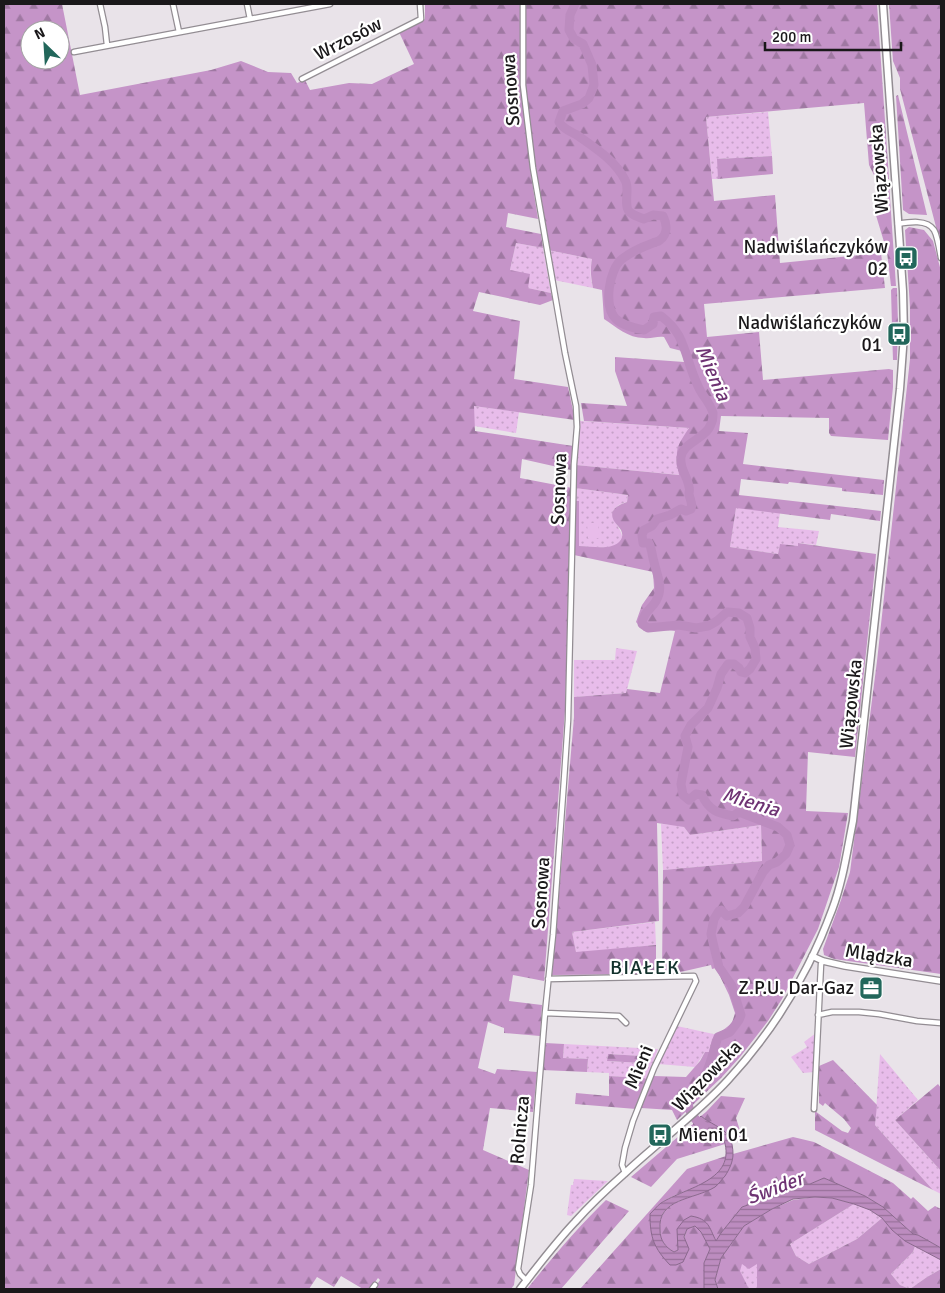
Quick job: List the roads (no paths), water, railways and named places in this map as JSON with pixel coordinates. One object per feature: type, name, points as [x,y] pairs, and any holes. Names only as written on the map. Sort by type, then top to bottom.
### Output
[{"type":"main road","name":"Wiązowska","points":[[520,1289],[576,1220],[625,1172],[699,1108],[727,1081],[769,1030],[792,996],[812,956],[832,908],[844,867],[853,821],[904,335],[904,307],[883,4]]},
{"type":"street","points":[[100,4],[107,45]]},
{"type":"street","points":[[174,4],[179,32]]},
{"type":"street","points":[[247,4],[250,18]]},
{"type":"street","points":[[74,52],[330,4]]},
{"type":"street","name":"Wrzosów","points":[[302,79],[421,19],[420,4]]},
{"type":"street","name":"Sosnowa","points":[[523,4],[523,85],[532,168],[576,406],[577,427],[574,464],[568,720],[548,979]]},
{"type":"street","points":[[898,224],[913,222],[929,226],[934,230],[941,258]]},
{"type":"street","name":"Mlądzka","points":[[812,956],[845,966],[941,980]]},
{"type":"street","points":[[814,1109],[821,964],[823,960]]},
{"type":"street","name":"Mieni","points":[[548,979],[694,976],[696,981],[659,1055],[633,1121],[622,1164],[625,1172]]},
{"type":"street","name":"Rolnicza","points":[[527,1281],[518,1269],[531,1185],[548,979]]},
{"type":"street","points":[[818,1015],[832,1012],[859,1012],[941,1023]]},
{"type":"street","points":[[545,1014],[619,1016],[626,1023]]},
{"type":"waterway","name":"Mienia","points":[[575,4],[570,15],[569,30],[574,39],[583,44],[592,65],[594,85],[589,98],[582,104],[563,111],[559,122],[616,166],[626,182],[627,207],[630,212],[644,219],[653,215],[663,216],[666,226],[663,238],[633,252],[617,264],[609,288],[612,313],[622,323],[644,330],[653,324],[654,317],[661,316],[669,323],[679,336],[695,380],[713,413],[708,429],[686,448],[681,457],[681,465],[689,488],[691,509],[686,511],[681,509],[657,519],[652,526],[644,530],[642,535],[643,543],[649,543],[650,545],[660,586],[656,601],[646,614],[642,624],[648,628],[679,625],[696,628],[708,626],[727,612],[739,613],[747,618],[750,637],[755,648],[756,659],[745,673],[741,672],[734,664],[728,664],[721,674],[708,708],[691,725],[685,736],[688,747],[681,784],[683,795],[689,800],[696,794],[702,795],[708,805],[718,812],[733,816],[739,812],[778,827],[787,835],[790,845],[786,854],[777,862],[769,865],[763,872],[744,907],[738,913],[727,916],[721,910],[714,919],[711,934],[719,967],[732,986],[741,1015],[730,1032],[718,1037],[707,1071],[689,1095],[688,1105],[692,1115],[704,1126]]},
{"type":"place","name":"Nadwiślańczyków 02","points":[[906,258]]},
{"type":"place","name":"Nadwiślańczyków 01","points":[[899,334]]},
{"type":"place","name":"Z.P.U. Dar-Gaz","points":[[871,988]]},
{"type":"place","name":"Mieni 01","points":[[660,1135]]},
{"type":"district","name":"BIAŁEK","points":[[645,967]]},
{"type":"water label","name":"Świder","points":[[775,1188]]}]
